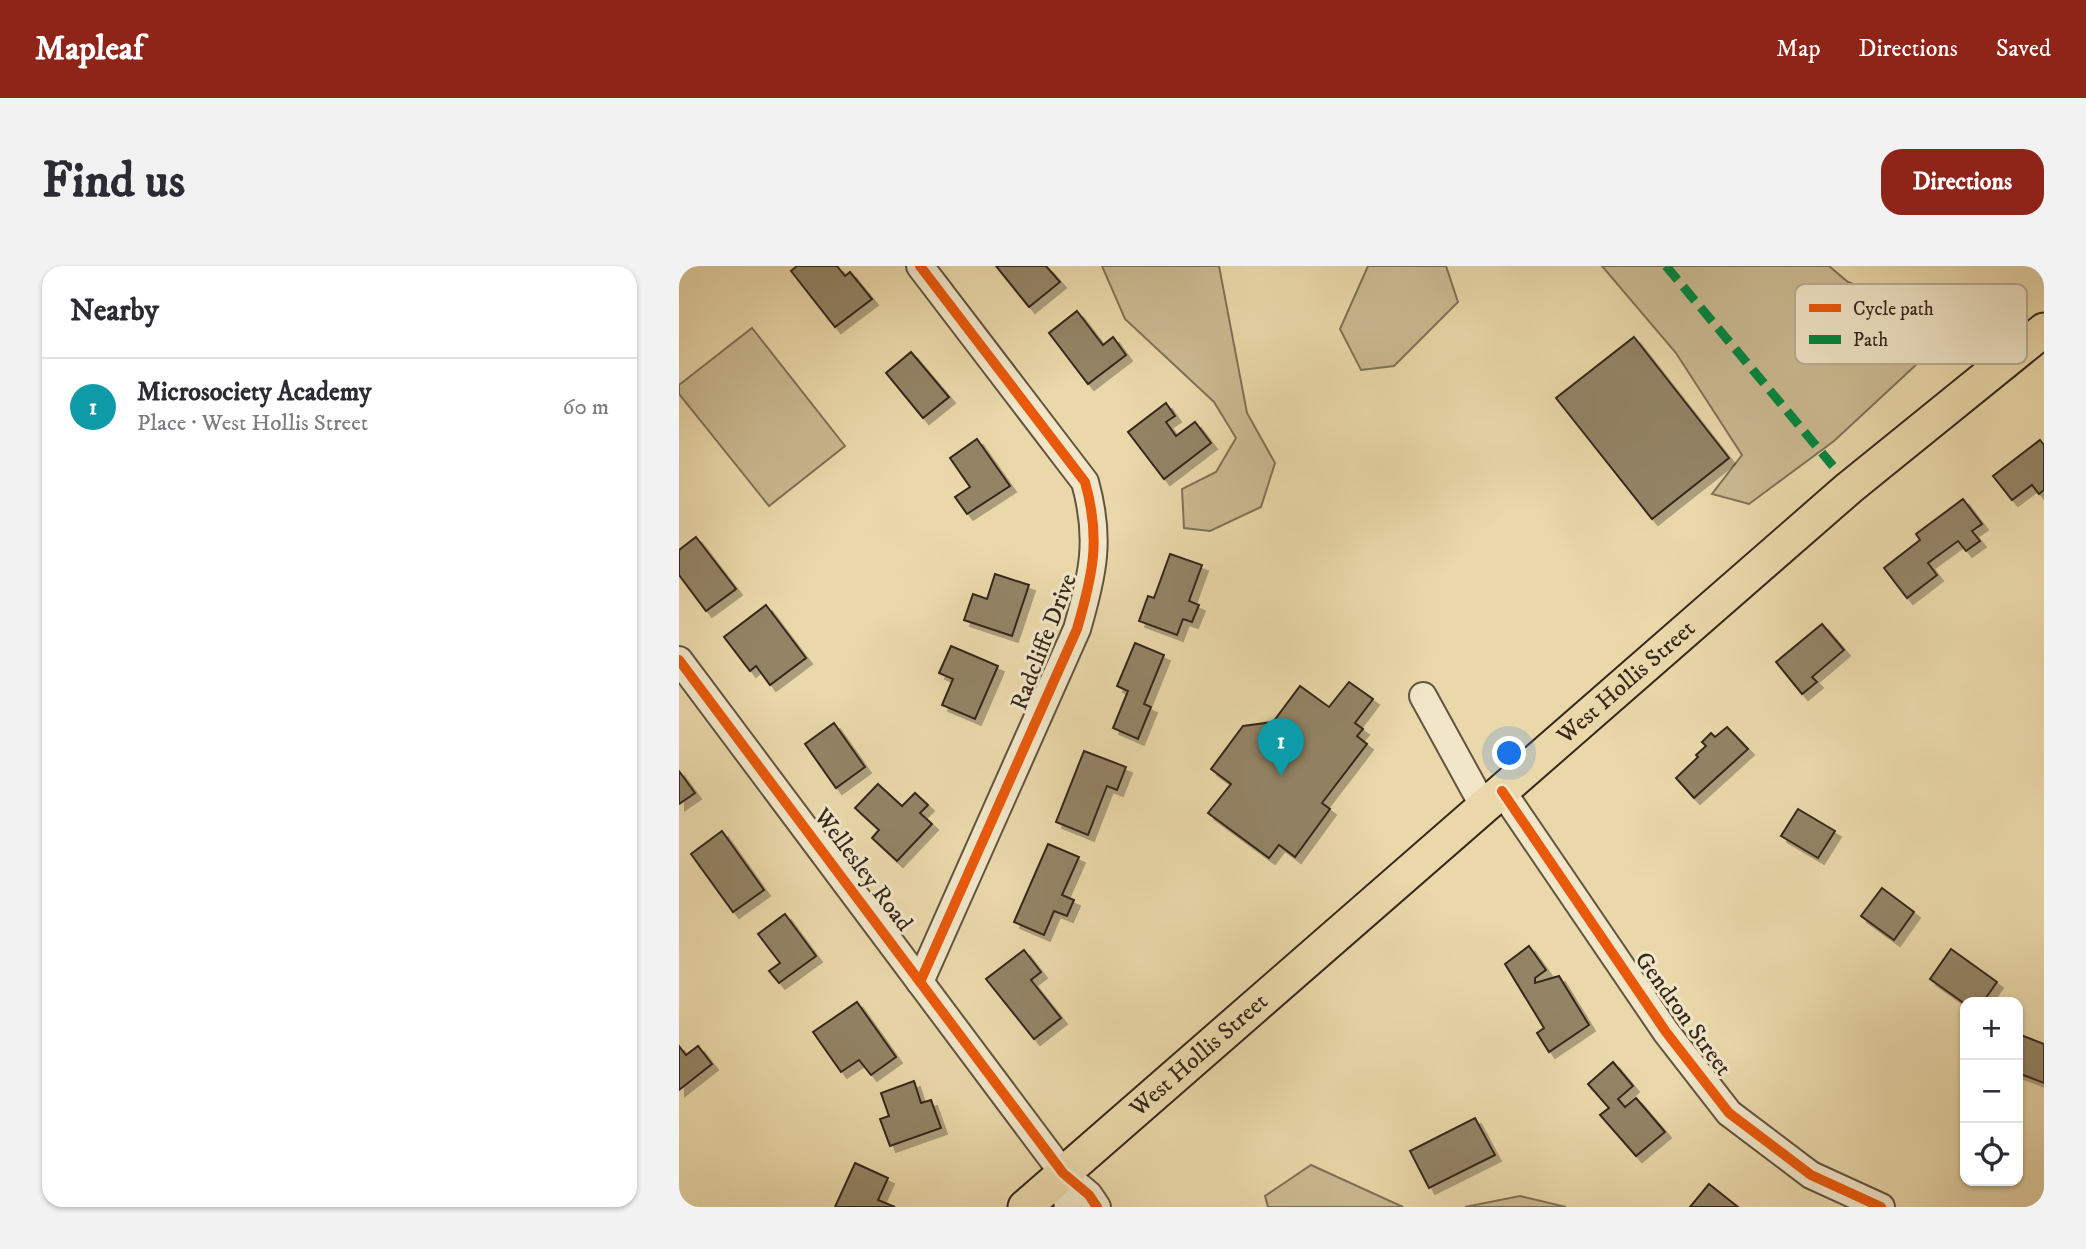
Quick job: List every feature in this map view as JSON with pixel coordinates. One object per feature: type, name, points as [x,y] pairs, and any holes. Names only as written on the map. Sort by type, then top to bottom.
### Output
[{"type":"main road","name":"West Hollis Street","points":[[2027,344],[2044,330]]},
{"type":"main road","name":"West Hollis Street","points":[[1025,1207],[1839,497],[2002,364]]},
{"type":"street","name":"Radcliffe Drive","points":[[920,266],[1085,482],[1093,511],[1094,572],[1077,629],[921,982]]},
{"type":"street","name":"Wellesley Road","points":[[679,660],[1063,1173],[1089,1195],[1097,1207]]},
{"type":"street","name":"Gendron Street","points":[[1423,696],[1493,799],[1729,1113],[1849,1201],[1881,1207]]},
{"type":"street","points":[[1063,1173],[1068,1207]]},
{"type":"shaded area","points":[[1102,266],[1219,266],[1247,413],[1275,463],[1261,507],[1210,531],[1184,528],[1182,489],[1216,472],[1236,438],[1214,402],[1125,319]]},
{"type":"shaded area","points":[[1368,266],[1446,266],[1458,302],[1394,366],[1361,370],[1340,329]]},
{"type":"shaded area","points":[[1602,266],[1829,266],[1853,284],[1795,284],[1795,364],[1917,364],[1834,441],[1749,504],[1712,494],[1742,455],[1676,353]]},
{"type":"shaded area","points":[[752,328],[845,446],[769,506],[679,394],[679,385]]},
{"type":"shaded area","points":[[1311,1165],[1403,1207],[1268,1207],[1265,1196]]},
{"type":"shaded area","points":[[1520,1196],[1566,1207],[1465,1207]]},
{"type":"building","points":[[797,266],[837,266],[845,276],[850,272],[872,299],[835,327],[791,271]]},
{"type":"building","points":[[996,266],[1046,266],[1060,282],[1029,307]]},
{"type":"building","points":[[1077,311],[1103,345],[1113,337],[1126,355],[1088,384],[1049,333]]},
{"type":"building","points":[[1634,337],[1729,458],[1652,519],[1556,398]]},
{"type":"building","points":[[911,352],[949,397],[923,418],[886,373]]},
{"type":"building","points":[[1166,403],[1175,416],[1166,422],[1176,436],[1195,422],[1211,443],[1164,479],[1128,432]]},
{"type":"building","points":[[977,439],[1010,486],[967,514],[955,497],[970,487],[950,458]]},
{"type":"building","points":[[2040,440],[2044,445],[2044,490],[2039,494],[2032,485],[2012,500],[1993,476]]},
{"type":"building","points":[[1963,499],[1982,524],[1972,531],[1980,541],[1966,551],[1958,541],[1928,563],[1937,575],[1907,598],[1884,568],[1920,540],[1916,534]]},
{"type":"building","points":[[696,537],[736,589],[706,611],[679,575],[679,550]]},
{"type":"building","points":[[1170,554],[1202,565],[1189,601],[1199,605],[1192,622],[1183,619],[1177,635],[1139,621],[1148,596],[1154,598]]},
{"type":"building","points":[[995,574],[1029,585],[1012,636],[964,620],[973,594],[987,599]]},
{"type":"building","points":[[766,605],[806,658],[770,685],[756,666],[750,671],[724,637]]},
{"type":"building","points":[[1822,624],[1844,650],[1812,677],[1817,682],[1802,694],[1776,662]]},
{"type":"building","points":[[1135,643],[1164,655],[1144,704],[1151,707],[1138,739],[1113,728],[1128,691],[1117,686]]},
{"type":"building","points":[[951,646],[998,666],[975,719],[942,705],[953,679],[939,673]]},
{"type":"building","points":[[1349,682],[1373,699],[1355,723],[1363,729],[1357,736],[1367,744],[1322,803],[1330,809],[1295,857],[1279,845],[1269,858],[1208,813],[1231,784],[1211,769],[1243,726],[1273,722],[1300,686],[1329,707]]},
{"type":"building","points":[[834,723],[865,767],[836,788],[805,744]]},
{"type":"building","points":[[1727,727],[1748,749],[1694,798],[1676,778],[1698,757],[1696,755],[1706,746],[1702,742],[1711,733],[1715,737]]},
{"type":"building","points":[[1084,751],[1126,767],[1117,790],[1107,786],[1088,835],[1056,822]]},
{"type":"building","points":[[679,771],[695,793],[679,804]]},
{"type":"building","points":[[878,784],[902,806],[915,793],[928,805],[920,813],[932,824],[897,861],[872,838],[879,830],[855,808]]},
{"type":"building","points":[[1798,809],[1835,831],[1818,858],[1781,836]]},
{"type":"building","points":[[722,831],[764,890],[733,912],[691,854]]},
{"type":"building","points":[[1048,844],[1079,857],[1062,895],[1074,900],[1067,916],[1054,911],[1044,935],[1014,922]]},
{"type":"building","points":[[1882,888],[1914,912],[1894,940],[1861,916]]},
{"type":"building","points":[[785,914],[816,956],[779,983],[769,971],[780,963],[758,934]]},
{"type":"building","points":[[1529,946],[1546,970],[1535,978],[1535,983],[1559,976],[1589,1025],[1549,1052],[1537,1033],[1544,1028],[1505,964]]},
{"type":"building","points":[[1951,949],[1997,982],[1986,997],[1960,997],[1960,1000],[1930,979]]},
{"type":"building","points":[[1024,950],[1041,972],[1031,980],[1061,1018],[1034,1039],[986,979]]},
{"type":"building","points":[[857,1002],[896,1057],[871,1075],[859,1060],[841,1072],[813,1032]]},
{"type":"building","points":[[2023,1036],[2044,1044],[2044,1083],[2023,1075]]},
{"type":"building","points":[[679,1046],[686,1055],[698,1046],[712,1064],[679,1090]]},
{"type":"building","points":[[1613,1062],[1633,1086],[1618,1099],[1625,1107],[1636,1098],[1665,1132],[1636,1156],[1600,1115],[1609,1108],[1588,1084]]},
{"type":"building","points":[[914,1081],[921,1103],[931,1100],[941,1128],[890,1146],[880,1119],[889,1116],[881,1093]]},
{"type":"building","points":[[1475,1118],[1495,1155],[1429,1188],[1410,1151]]},
{"type":"building","points":[[855,1163],[888,1178],[878,1200],[895,1207],[835,1207]]},
{"type":"building","points":[[1709,1184],[1738,1207],[1690,1207]]},
{"type":"marked path","points":[[1666,266],[1833,466]]},
{"type":"cycle path","points":[[920,266],[1085,482],[1094,539],[1091,573],[1077,629],[920,982]]},
{"type":"cycle path","points":[[679,660],[1063,1173],[1089,1195],[1097,1207]]},
{"type":"cycle path","points":[[1502,791],[1666,1032],[1729,1113],[1811,1175],[1881,1207]]},
{"type":"place","name":"Microsociety Academy","points":[[1281,776]]}]
